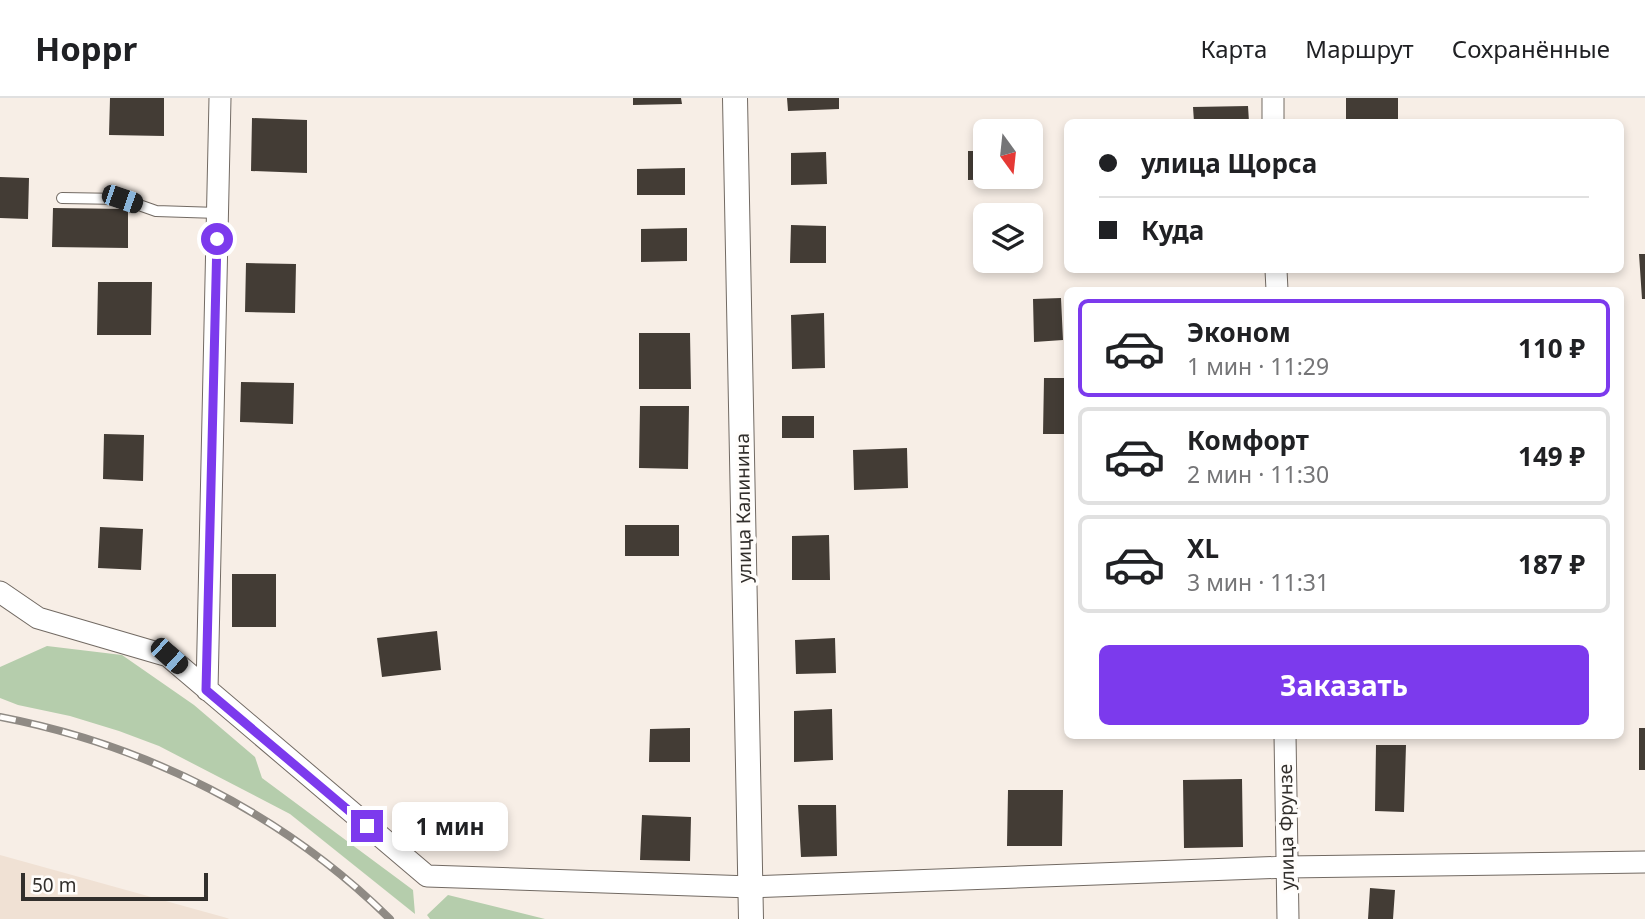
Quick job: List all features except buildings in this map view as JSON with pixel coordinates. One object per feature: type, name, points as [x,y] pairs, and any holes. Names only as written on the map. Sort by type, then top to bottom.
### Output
[{"type":"street","points":[[206,690],[220,98]]},
{"type":"street","name":"улица Калинина","points":[[735,98],[751,919]]},
{"type":"street","points":[[1273,98],[1273,119]]},
{"type":"street","points":[[0,593],[38,618],[169,656],[427,876],[751,887],[1287,867],[1645,862]]},
{"type":"street","name":"улица Фрунзе","points":[[1285,739],[1288,919]]},
{"type":"lane","points":[[62,198],[122,199],[156,211],[218,213]]},
{"type":"shaded area","points":[[0,855],[227,918],[229,919],[0,919]]},
{"type":"green space","points":[[47,646],[122,655],[194,705],[255,757],[262,778],[413,890],[415,914],[290,814],[159,746],[70,716],[18,705],[0,698],[0,667]]},
{"type":"green space","points":[[448,895],[545,919],[430,919],[427,915]]},
{"type":"railway","points":[[0,717],[54,729],[108,746],[210,789],[259,816],[305,847],[349,881],[390,919]]},
{"type":"route","points":[[217,239],[206,690],[367,826]]}]
